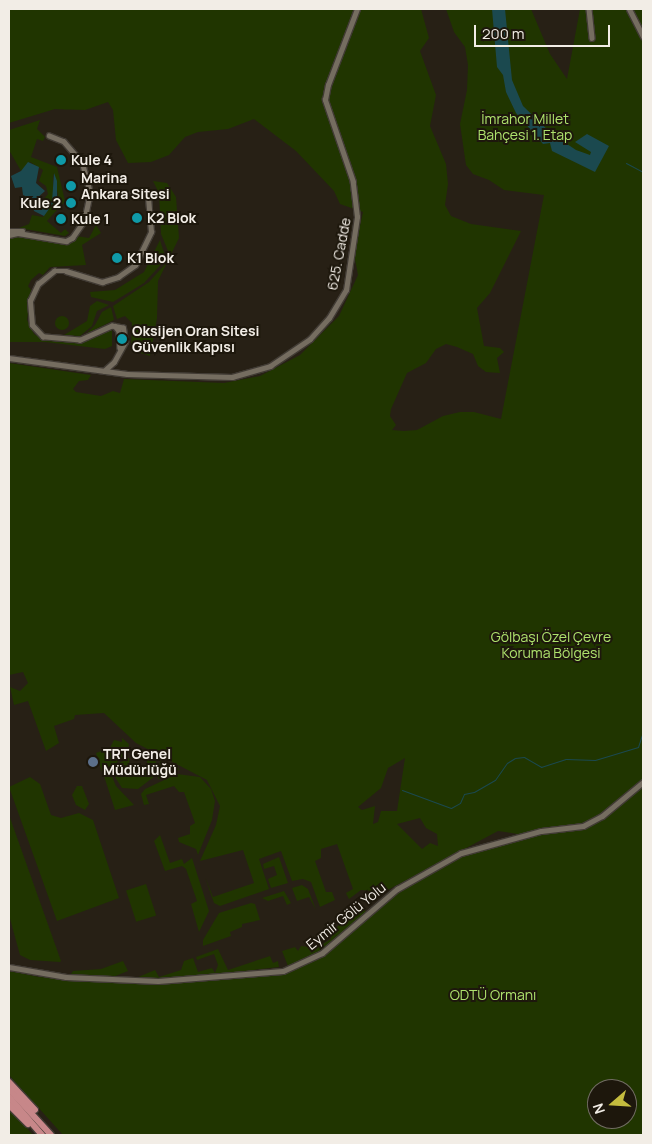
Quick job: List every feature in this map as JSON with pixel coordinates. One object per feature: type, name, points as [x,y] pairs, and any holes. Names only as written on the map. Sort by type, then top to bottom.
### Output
[{"type":"main road","points":[[9,1082],[34,1109],[49,1133]]},
{"type":"main road","points":[[9,1089],[49,1133]]},
{"type":"main road","points":[[9,1097],[41,1134]]},
{"type":"main road","points":[[9,1104],[41,1134]]},
{"type":"street","name":"625. Cadde","points":[[9,358],[103,372],[219,377],[245,375],[291,355],[329,318],[346,290],[358,205],[326,108],[326,93],[357,9]]},
{"type":"street","points":[[589,9],[592,38]]},
{"type":"street","points":[[629,9],[643,36]]},
{"type":"street","points":[[9,235],[18,233],[68,241],[84,221],[90,193],[82,163],[64,142],[49,136]]},
{"type":"street","points":[[103,372],[114,362],[126,334],[118,325],[80,340],[43,337],[32,325],[30,301],[38,284],[54,271],[66,271],[102,282],[118,277],[135,265],[152,232],[148,198],[133,194]]},
{"type":"street","points":[[9,231],[66,238],[84,221]]},
{"type":"street","points":[[112,326],[118,329],[120,348]]},
{"type":"street","name":"Eymir Gölü Yolu","points":[[9,967],[66,977],[158,981],[283,971],[322,953],[397,889],[461,853],[541,831],[583,826],[602,816],[643,782]]},
{"type":"green space","points":[[9,9],[421,9],[429,38],[420,51],[436,95],[430,126],[446,164],[448,184],[445,205],[451,216],[471,224],[521,231],[490,293],[477,308],[484,346],[500,348],[504,352],[497,358],[500,373],[486,372],[478,366],[473,354],[457,347],[446,344],[436,349],[426,363],[407,373],[391,409],[390,416],[396,425],[392,430],[417,430],[443,416],[460,412],[474,412],[501,419],[544,195],[504,190],[489,180],[473,174],[466,165],[460,124],[467,90],[468,65],[465,47],[454,32],[446,9],[531,9],[550,54],[567,79],[580,9],[643,9],[643,1135],[63,1135],[9,1075],[9,971],[39,977],[125,980],[274,973],[309,960],[389,895],[461,853],[519,837],[518,834],[498,831],[384,892],[361,890],[349,899],[346,893],[353,889],[337,844],[321,849],[321,858],[315,861],[326,892],[332,892],[335,900],[320,907],[311,882],[303,879],[292,881],[281,851],[259,859],[269,889],[220,906],[214,903],[205,877],[213,897],[254,883],[243,850],[200,861],[216,825],[220,806],[207,780],[136,743],[104,713],[75,715],[74,719],[54,726],[59,743],[46,751],[28,701],[14,705],[10,687],[20,691],[28,683],[23,672],[9,675],[9,363],[91,375],[88,380],[79,381],[73,389],[76,392],[101,396],[113,391],[120,393],[124,379],[224,383],[260,376],[300,355],[339,316],[358,275],[354,254],[363,212],[340,204],[334,191],[296,151],[254,119],[228,129],[198,132],[185,137],[169,155],[151,162],[128,163],[116,140],[113,110],[108,102],[85,110],[55,109],[9,123]],"holes":[[[405,758],[397,811],[381,811],[378,822],[373,824],[375,806],[362,810],[358,807],[381,788],[388,768]],[[420,818],[426,828],[437,834],[438,846],[430,843],[422,849],[397,824]]]},
{"type":"green space","points":[[40,120],[37,129],[45,137],[43,141],[37,139],[31,157],[57,167],[65,201],[47,221],[61,233],[65,229],[69,233],[65,236],[19,228],[29,224],[32,215],[43,217],[58,195],[53,173],[53,200],[46,206],[37,206],[37,198],[43,200],[48,194],[46,186],[39,181],[43,170],[30,162],[21,171],[9,150],[9,130]]},
{"type":"green space","points":[[153,181],[167,183],[176,197],[179,238],[168,261],[168,251],[161,234],[159,193]]},
{"type":"green space","points":[[96,225],[101,233],[82,245],[86,265],[50,267],[43,275],[39,273],[31,280],[28,286],[31,290],[27,320],[34,334],[46,341],[82,342],[112,330],[112,346],[105,349],[45,342],[9,342],[9,237],[16,235],[64,243],[76,236],[89,238]]},
{"type":"green space","points":[[160,240],[166,259],[144,283],[113,302],[91,297],[90,292],[115,290],[144,272]]},
{"type":"green space","points":[[167,262],[158,281],[157,318],[150,356],[131,350],[132,323],[125,316],[117,319],[113,306],[149,282]]},
{"type":"green space","points":[[97,301],[109,305],[97,311],[92,326],[80,336],[64,335],[87,321],[90,306]]},
{"type":"green space","points":[[111,307],[114,320],[86,334],[95,325],[102,312]]},
{"type":"green space","points":[[59,316],[65,316],[69,323],[65,330],[59,330],[55,326],[55,320]]},
{"type":"green space","points":[[122,738],[129,744],[128,752],[110,769],[102,772],[96,753],[110,748],[114,740],[122,742]]},
{"type":"green space","points":[[147,755],[156,760],[155,776],[138,789],[122,788],[115,777],[115,765],[129,758],[130,771],[141,774],[147,768]]},
{"type":"green space","points":[[160,761],[178,767],[179,770],[158,779]]},
{"type":"green space","points":[[111,774],[116,786],[134,805],[115,810],[104,776]]},
{"type":"green space","points":[[177,774],[200,777],[211,789],[215,801],[212,820],[198,855],[196,849],[179,842],[178,838],[190,834],[190,826],[195,823],[184,792],[179,792],[174,786],[149,794],[146,795],[149,804],[144,805],[141,794],[145,789]]},
{"type":"green space","points":[[30,777],[40,784],[51,815],[61,818],[79,813],[93,820],[119,898],[57,921],[9,787]]},
{"type":"green space","points":[[77,786],[82,786],[89,804],[85,810],[76,805],[72,795]]},
{"type":"green space","points":[[9,815],[60,962],[30,960],[20,955],[9,915]]},
{"type":"green space","points":[[160,835],[170,863],[182,859],[184,864],[192,858],[209,911],[199,932],[191,904],[197,901],[186,869],[182,866],[165,871],[154,841]]},
{"type":"green space","points":[[279,857],[288,883],[271,888],[268,879],[277,875],[274,866],[264,869],[263,864]]},
{"type":"green space","points":[[146,884],[156,915],[136,922],[126,890]]},
{"type":"green space","points":[[302,885],[308,889],[316,910],[309,897],[297,901],[292,888]]},
{"type":"green space","points":[[284,891],[291,903],[287,905],[283,896],[268,901],[262,898]]},
{"type":"green space","points":[[251,903],[255,904],[260,920],[242,924],[242,927],[230,932],[231,936],[203,946],[203,940],[219,913]]},
{"type":"green space","points":[[361,906],[367,913],[328,946],[310,958],[288,966],[282,951],[295,947],[298,951],[301,946],[309,947],[311,951],[315,949],[331,939],[330,933]]},
{"type":"green space","points":[[218,949],[228,970],[270,956],[273,963],[278,961],[279,967],[183,978],[136,978],[155,970],[159,977],[181,970],[184,961],[193,958],[198,972],[212,968],[215,973],[218,965],[214,954],[197,960],[196,957]]},
{"type":"green space","points":[[123,961],[128,971],[113,977],[71,974],[73,971],[101,969]]},
{"type":"green space","points":[[9,1109],[25,1126],[33,1135],[9,1135]]},
{"type":"water","points":[[492,9],[505,9],[512,80],[523,106],[552,134],[576,150],[590,155],[591,152],[575,142],[587,134],[609,146],[595,172],[552,151],[550,143],[543,144],[516,113],[506,92],[503,75],[497,67]]},
{"type":"water","points":[[28,162],[39,167],[36,183],[45,191],[36,199],[37,206],[52,202],[54,173],[57,181],[57,198],[44,216],[34,211],[30,198],[23,195],[22,187],[15,188],[11,176],[21,171]]},
{"type":"waterway","points":[[626,163],[643,172]]},
{"type":"waterway","points":[[402,790],[451,808],[460,803],[464,794],[474,792],[495,780],[507,763],[515,758],[524,757],[541,767],[566,759],[595,760],[638,747],[643,732]]},
{"type":"place","name":"Kule 4","points":[[61,160]]},
{"type":"place","name":"Marina Ankara Sitesi","points":[[71,186]]},
{"type":"place","name":"Kule 2","points":[[71,203]]},
{"type":"place","name":"K2 Blok","points":[[137,218]]},
{"type":"place","name":"Kule 1","points":[[61,219]]},
{"type":"place","name":"K1 Blok","points":[[117,258]]},
{"type":"place","name":"Oksijen Oran Sitesi Güvenlik Kapısı","points":[[122,339]]},
{"type":"place","name":"TRT Genel Müdürlüğü","points":[[93,762]]},
{"type":"park label","name":"İmrahor Millet Bahçesi 1. Etap","points":[[525,128]]},
{"type":"park label","name":"Gölbaşı Özel Çevre Koruma Bölgesi","points":[[551,646]]},
{"type":"park label","name":"ODTÜ Ormanı","points":[[493,995]]}]
